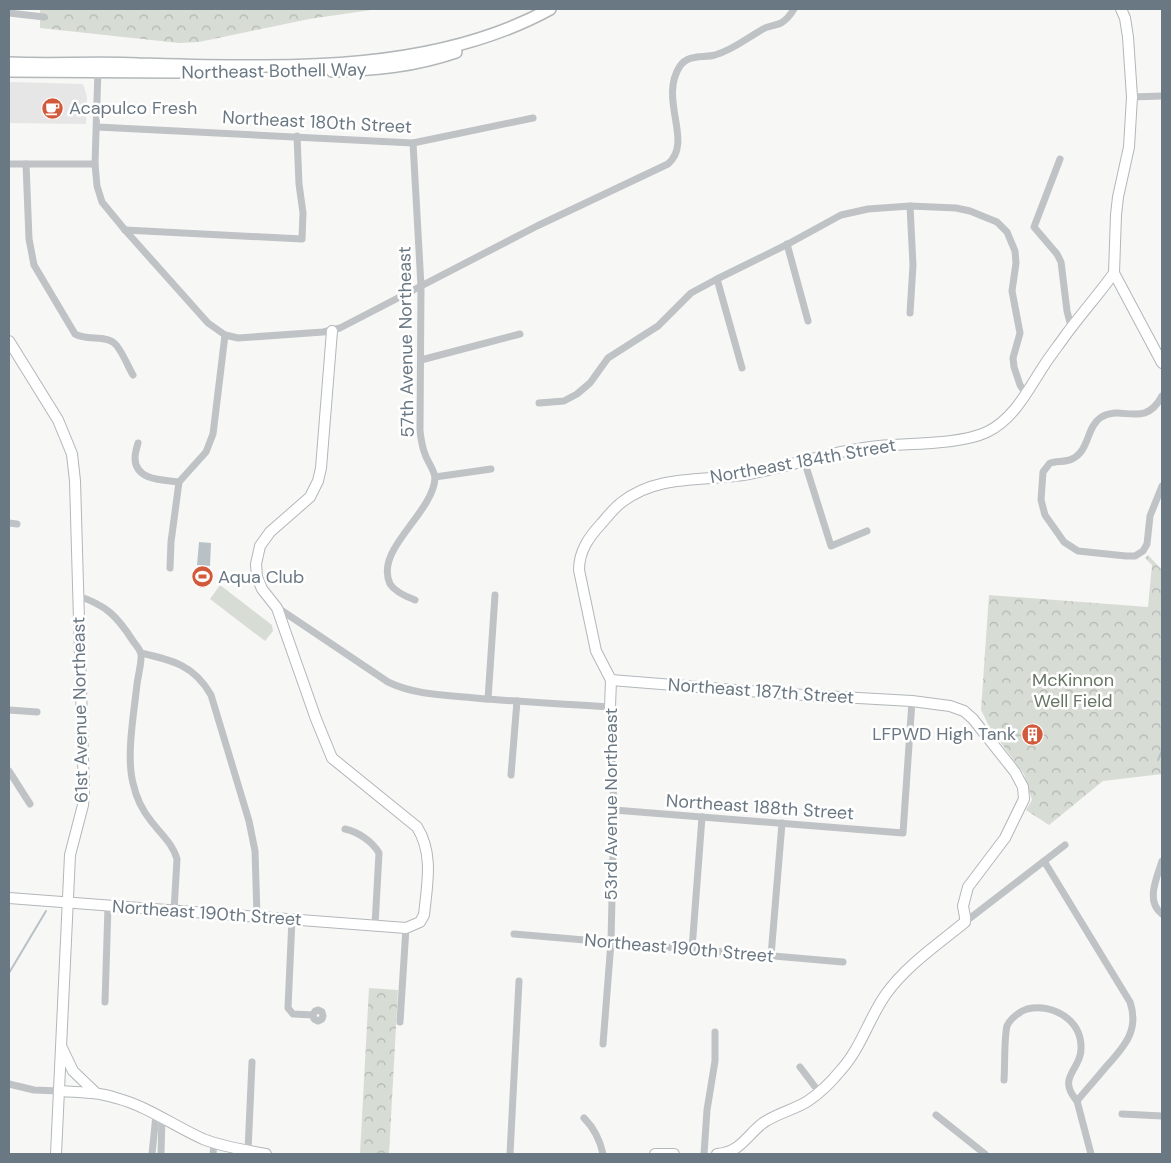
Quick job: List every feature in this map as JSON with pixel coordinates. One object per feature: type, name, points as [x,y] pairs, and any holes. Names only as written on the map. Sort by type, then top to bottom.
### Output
[{"type":"main road","name":"Northeast Bothell Way","points":[[9,63],[98,68],[288,72],[382,69],[424,62],[493,40],[519,29],[530,20],[550,9]]},
{"type":"main road","name":"Northeast Bothell Way","points":[[9,72],[98,68]]},
{"type":"street","points":[[98,68],[95,164],[97,186],[102,202],[208,322],[225,335],[238,338],[255,338],[332,331],[537,226],[668,164],[675,158],[678,145],[671,92],[672,80],[683,62],[693,57],[715,55],[735,46],[765,28],[783,22],[794,9]]},
{"type":"street","points":[[1121,9],[1125,18],[1128,37],[1132,97],[1129,147],[1116,215],[1114,273],[1162,363]]},
{"type":"street","points":[[9,13],[44,17]]},
{"type":"street","points":[[1132,97],[1162,96]]},
{"type":"street","name":"Northeast 180th Street","points":[[97,127],[413,143],[533,118]]},
{"type":"street","points":[[125,230],[302,239],[304,213],[299,184],[297,136]]},
{"type":"street","name":"57th Avenue Northeast","points":[[413,143],[421,286],[420,431],[424,453],[435,477]]},
{"type":"street","points":[[1060,160],[1034,227],[1057,254],[1061,262],[1067,311],[1072,328]]},
{"type":"street","points":[[9,164],[95,164]]},
{"type":"street","points":[[26,164],[29,238],[34,265],[75,334],[80,337],[109,340],[115,343],[133,375]]},
{"type":"street","points":[[910,206],[913,265],[910,313]]},
{"type":"street","points":[[539,403],[564,401],[577,394],[590,383],[608,358],[658,326],[691,293],[717,279],[841,215],[868,209],[910,206],[956,208],[970,211],[997,222],[1007,232],[1015,251],[1016,263],[1012,291],[1020,333],[1013,358],[1014,367],[1020,385],[1026,394]]},
{"type":"street","points":[[787,244],[808,320]]},
{"type":"street","name":"Northeast 184th Street","points":[[579,570],[581,551],[590,536],[622,502],[640,491],[669,481],[744,474],[860,448],[960,439],[987,432],[1000,424],[1017,406],[1072,328],[1114,273]]},
{"type":"street","points":[[717,279],[742,368]]},
{"type":"street","points":[[332,331],[322,458],[318,481],[310,497],[270,532],[258,552],[257,576],[262,589],[277,608],[388,682],[402,689],[488,699],[610,707]]},
{"type":"street","points":[[421,360],[520,334]]},
{"type":"street","points":[[170,568],[170,542],[179,482],[206,452],[213,434],[225,335]]},
{"type":"street","name":"61st Avenue Northeast","points":[[9,341],[58,420],[72,454],[75,482],[84,793],[83,805],[70,855],[56,1154]]},
{"type":"street","points":[[1162,396],[1157,406],[1146,412],[1137,415],[1109,414],[1100,417],[1093,425],[1082,450],[1077,456],[1070,460],[1050,463],[1043,472],[1041,500],[1045,515],[1064,542],[1070,547],[1078,551],[1135,556],[1143,551],[1147,544],[1150,516],[1162,486]]},
{"type":"street","points":[[138,443],[135,459],[142,473],[149,478],[179,482]]},
{"type":"street","points":[[804,460],[831,546],[867,531]]},
{"type":"street","points":[[416,600],[400,593],[390,584],[387,569],[390,555],[429,500],[435,477],[491,469]]},
{"type":"street","points":[[9,523],[17,524]]},
{"type":"street","name":"53rd Avenue Northeast","points":[[579,570],[596,651],[611,680],[610,707],[614,810],[611,942],[602,1044]]},
{"type":"street","points":[[488,699],[495,595]]},
{"type":"street","points":[[78,596],[105,607],[124,626],[141,653],[130,768],[140,803],[150,820],[172,847],[177,858],[174,910]]},
{"type":"street","points":[[277,608],[316,719],[332,758],[418,827],[424,837],[428,862],[424,915],[420,922],[406,928],[400,1022]]},
{"type":"street","points":[[141,653],[171,660],[186,667],[197,674],[211,695],[251,828],[256,860],[257,916]]},
{"type":"street","name":"Northeast 187th Street","points":[[611,680],[787,694],[912,701],[950,706],[964,711],[973,719],[1005,758],[1023,787],[1024,799],[1005,838],[968,887],[964,898],[965,922]]},
{"type":"street","points":[[511,775],[517,701]]},
{"type":"street","name":"Northeast 188th Street","points":[[614,810],[902,833],[912,701]]},
{"type":"street","points":[[9,710],[37,712]]},
{"type":"street","points":[[9,771],[30,804]]},
{"type":"street","points":[[692,949],[702,817]]},
{"type":"street","points":[[771,956],[782,823]]},
{"type":"street","points":[[344,829],[355,831],[376,847],[380,853],[375,925]]},
{"type":"street","points":[[717,1154],[738,1152],[761,1125],[770,1118],[807,1102],[820,1092],[842,1069],[853,1054],[886,995],[902,975],[965,922],[1065,845]]},
{"type":"street","points":[[1044,861],[1130,1002],[1134,1012],[1130,1035],[1124,1047],[1077,1101]]},
{"type":"street","points":[[1162,861],[1153,890],[1153,898],[1154,905],[1162,914]]},
{"type":"street","name":"Northeast 190th Street","points":[[9,898],[406,928]]},
{"type":"street","points":[[105,1002],[108,906]]},
{"type":"street","points":[[292,919],[288,1008],[293,1014],[313,1015]]},
{"type":"street","name":"Northeast 190th Street","points":[[514,934],[843,962]]},
{"type":"street","points":[[510,1154],[519,981]]},
{"type":"street","points":[[1004,1080],[1008,1026],[1014,1017],[1024,1010],[1039,1007],[1052,1009],[1066,1016],[1074,1027],[1081,1049],[1068,1082],[1070,1094],[1077,1101],[1091,1154]]},
{"type":"street","points":[[704,1154],[707,1110],[715,1061],[715,1032]]},
{"type":"street","points":[[61,1045],[74,1071],[97,1094]]},
{"type":"street","points":[[248,1151],[252,1062]]},
{"type":"street","points":[[800,1067],[820,1092]]},
{"type":"street","points":[[9,1084],[34,1090],[97,1094],[125,1100],[214,1143],[266,1154]]},
{"type":"street","points":[[1122,1114],[1162,1116]]},
{"type":"street","points":[[936,1115],[985,1154]]},
{"type":"street","points":[[152,1154],[159,1116]]},
{"type":"street","points":[[159,1116],[161,1154]]},
{"type":"street","points":[[584,1118],[591,1125],[601,1144],[603,1154]]},
{"type":"street","points":[[213,1154],[214,1143]]},
{"type":"street","points":[[655,1154],[674,1154]]},
{"type":"shaded area","points":[[9,82],[83,84],[87,97],[86,124],[9,123]]},
{"type":"shaded area","points":[[199,542],[211,543],[210,566],[197,565]]},
{"type":"green space","points":[[40,9],[378,9],[309,19],[199,42],[179,43],[40,28]]},
{"type":"green space","name":"McKinnon Well Field","points":[[1148,555],[1162,570],[1162,774],[1103,781],[1049,825],[1026,810],[1032,800],[1024,774],[990,728],[981,710],[989,595],[1148,607],[1152,565],[1145,558]]},
{"type":"green space","points":[[220,585],[272,625],[273,631],[265,641],[210,599]]},
{"type":"green space","points":[[369,988],[398,990],[389,1154],[360,1154]]},
{"type":"waterway","points":[[1158,760],[1162,751]]},
{"type":"waterway","points":[[9,973],[46,911]]},
{"type":"place","name":"Acapulco Fresh","points":[[53,108]]},
{"type":"place","name":"Aqua Club","points":[[202,577]]},
{"type":"place","name":"LFPWD High Tank","points":[[1032,734]]}]
